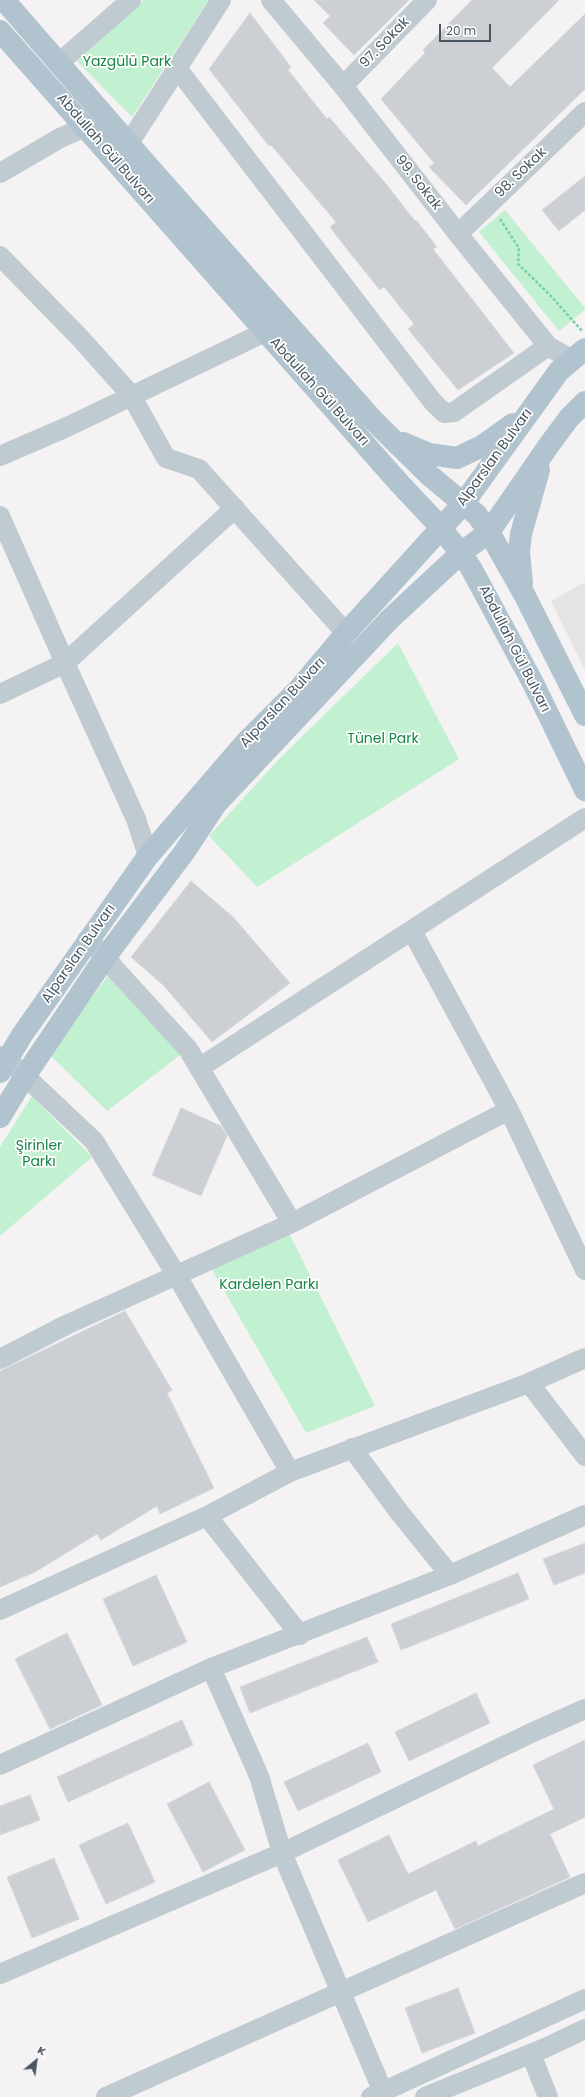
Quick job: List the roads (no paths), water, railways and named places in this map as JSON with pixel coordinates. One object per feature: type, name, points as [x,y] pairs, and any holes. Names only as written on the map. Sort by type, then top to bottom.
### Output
[{"type":"main road","name":"Abdullah Gül Bulvarı","points":[[4,0],[373,420],[429,474],[477,515],[489,532],[524,594],[585,715]]},
{"type":"main road","name":"Abdullah Gül Bulvarı","points":[[0,31],[265,332],[441,528],[472,568],[533,683],[585,790]]},
{"type":"main road","name":"Alparslan Bulvarı","points":[[3,1063],[87,940],[148,856],[247,741],[298,690],[346,633],[463,504],[559,371],[578,354]]},
{"type":"main road","name":"Alparslan Bulvarı","points":[[0,1117],[25,1076],[106,956],[185,851],[216,804],[389,620],[461,554],[489,532],[549,444],[569,418],[585,402]]},
{"type":"main road","points":[[373,420],[406,445],[429,454],[457,458],[482,446],[527,414]]},
{"type":"main road","points":[[524,594],[519,571],[520,540],[537,476],[549,444]]},
{"type":"street","points":[[59,63],[131,0]]},
{"type":"street","points":[[129,143],[221,0]]},
{"type":"street","name":"99. Sokak","points":[[271,0],[343,86],[458,234],[548,346],[578,354]]},
{"type":"street","name":"97. Sokak","points":[[343,86],[427,0]]},
{"type":"street","points":[[178,68],[433,402],[444,413],[454,412],[548,346]]},
{"type":"street","name":"98. Sokak","points":[[458,234],[585,112]]},
{"type":"street","points":[[0,173],[60,138],[85,127]]},
{"type":"street","points":[[0,256],[81,339],[131,395],[166,458],[198,469],[236,508],[346,633]]},
{"type":"street","points":[[0,456],[67,427],[265,332]]},
{"type":"street","points":[[0,694],[65,663],[236,508]]},
{"type":"street","points":[[0,516],[136,819],[148,856]]},
{"type":"street","points":[[199,1068],[585,818]]},
{"type":"street","points":[[412,931],[509,1110],[585,1270]]},
{"type":"street","points":[[87,940],[106,956],[114,968],[188,1049],[292,1222]]},
{"type":"street","points":[[3,1063],[25,1076],[94,1141],[177,1276],[290,1472]]},
{"type":"street","points":[[0,1359],[66,1324],[177,1276],[292,1222],[509,1110]]},
{"type":"street","points":[[0,1610],[207,1516],[290,1472],[529,1383],[585,1358]]},
{"type":"street","points":[[529,1383],[585,1456]]},
{"type":"street","points":[[352,1448],[399,1512],[450,1575]]},
{"type":"street","points":[[0,1765],[211,1668],[300,1635],[365,1607],[450,1575],[585,1515]]},
{"type":"street","points":[[207,1516],[300,1635]]},
{"type":"street","points":[[211,1668],[259,1776],[282,1853],[341,1994],[377,2094],[585,1999]]},
{"type":"street","points":[[0,1974],[282,1853],[531,1733],[585,1709]]},
{"type":"street","points":[[106,2097],[341,1994],[585,1883]]},
{"type":"street","points":[[425,2097],[465,2090],[531,2054],[585,2029]]},
{"type":"street","points":[[531,2054],[548,2097]]},
{"type":"park label","name":"Yazgülü Park","points":[[127,62]]},
{"type":"park label","name":"Tünel Park","points":[[383,739]]},
{"type":"park label","name":"Şirinler Parkı","points":[[39,1154]]},
{"type":"park label","name":"Kardelen Parkı","points":[[269,1285]]}]
